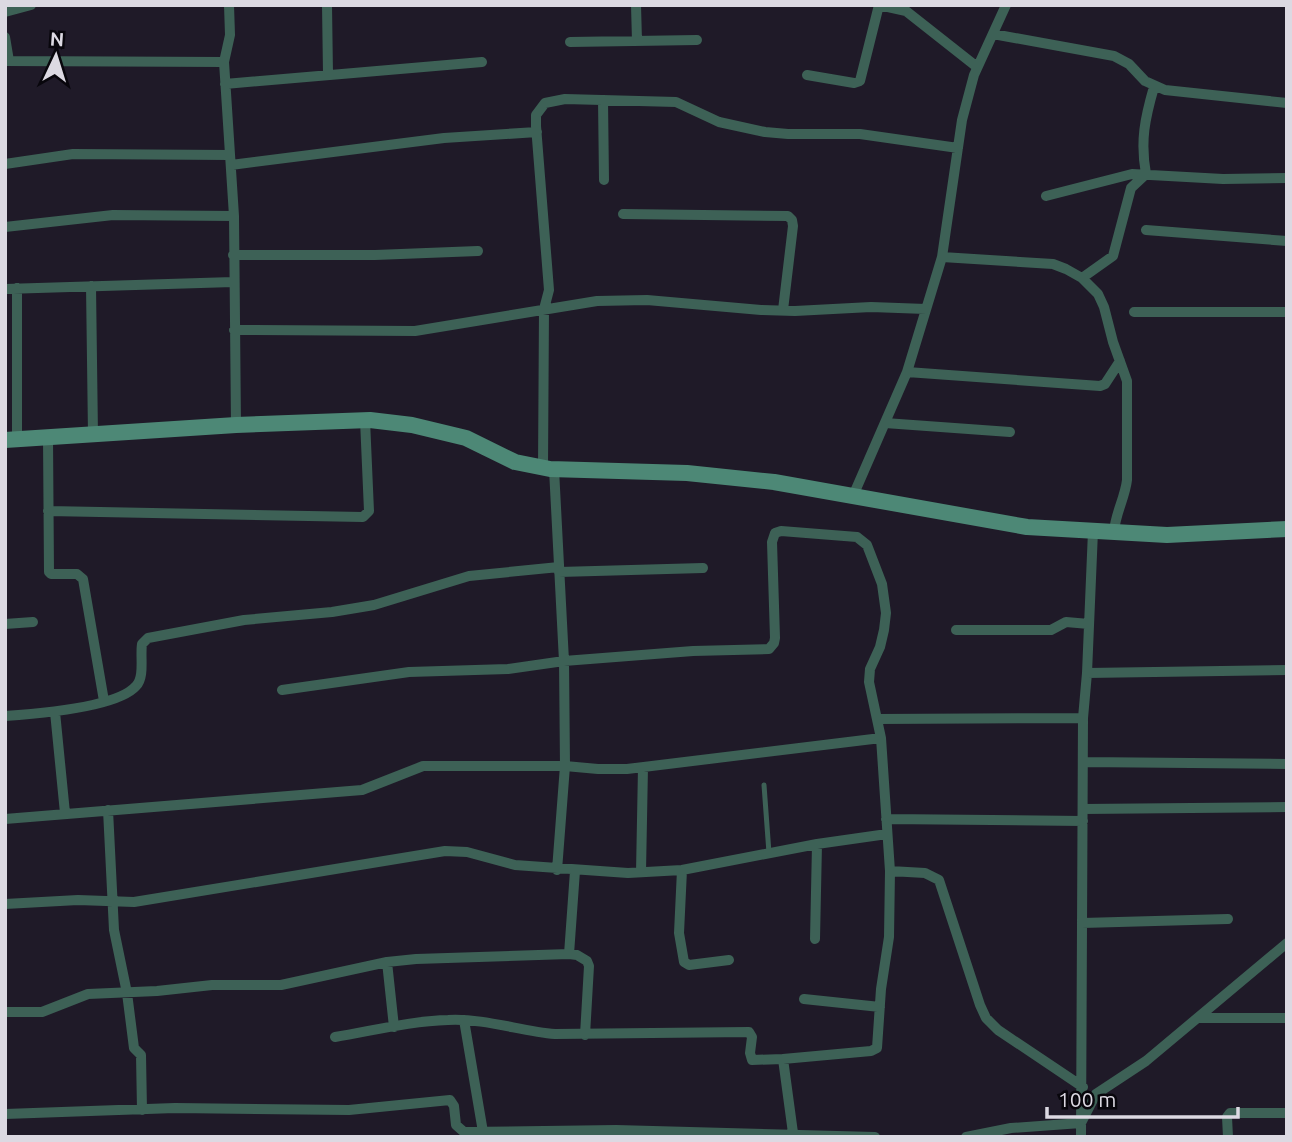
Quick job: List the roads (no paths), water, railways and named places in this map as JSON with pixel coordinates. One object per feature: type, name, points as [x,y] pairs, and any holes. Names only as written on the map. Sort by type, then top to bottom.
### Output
[{"type":"street","points":[[5,12],[31,5]]},
{"type":"street","points":[[229,5],[230,34],[224,61],[234,216],[236,425]]},
{"type":"street","points":[[327,5],[328,74]]},
{"type":"street","points":[[636,5],[636,41]]},
{"type":"street","points":[[807,75],[854,83],[860,81],[879,5],[899,8],[915,16],[977,67]]},
{"type":"street","points":[[853,496],[907,372],[942,257],[962,120],[977,67],[1006,5]]},
{"type":"street","points":[[993,34],[1114,56],[1122,59],[1154,87],[1287,103]]},
{"type":"street","points":[[5,37],[7,61],[224,61]]},
{"type":"street","points":[[570,41],[697,40]]},
{"type":"street","points":[[225,84],[482,62]]},
{"type":"street","points":[[1146,174],[1141,149],[1147,110],[1154,87]]},
{"type":"street","points":[[557,870],[565,766],[564,661],[549,468],[544,309],[548,290],[536,115],[545,103],[565,99],[676,102],[719,122],[765,132],[860,134],[958,148]]},
{"type":"street","points":[[603,100],[604,180]]},
{"type":"street","points":[[5,164],[72,154],[231,160],[444,138],[537,132]]},
{"type":"street","points":[[1082,278],[1113,256],[1131,188],[1146,174]]},
{"type":"street","points":[[1046,196],[1117,176],[1146,174],[1223,179],[1287,178]]},
{"type":"street","points":[[5,227],[113,215],[234,216]]},
{"type":"street","points":[[623,215],[788,216],[793,226],[783,310]]},
{"type":"street","points":[[1146,230],[1287,241]]},
{"type":"street","points":[[233,254],[375,255],[478,251]]},
{"type":"street","points":[[942,257],[1053,264],[1082,278],[1098,294],[1127,381],[1126,492],[1117,513],[1114,532]]},
{"type":"street","points":[[233,282],[11,289],[11,440],[236,425],[365,420],[412,425],[466,438],[514,462],[549,468],[687,473],[774,482],[1027,527],[1167,535],[1287,529]]},
{"type":"street","points":[[91,286],[93,435]]},
{"type":"street","points":[[234,330],[415,331],[597,301],[647,300],[783,310],[871,307],[926,309]]},
{"type":"street","points":[[1134,312],[1287,312]]},
{"type":"street","points":[[907,372],[1100,386],[1105,384],[1120,361]]},
{"type":"street","points":[[48,511],[363,517],[369,511],[365,420]]},
{"type":"street","points":[[885,423],[1010,432]]},
{"type":"street","points":[[48,438],[49,572],[76,574],[83,579],[104,701]]},
{"type":"street","points":[[282,690],[409,673],[508,669],[564,661],[693,651],[769,649],[775,638],[772,542],[775,533],[781,531],[857,537],[867,545],[884,596],[884,630],[870,669],[869,682],[881,738],[890,871],[889,937],[878,1044],[874,1050],[752,1060],[752,1037],[749,1032],[591,1035],[529,1032],[464,1020],[394,1027],[335,1037]]},
{"type":"street","points":[[1081,1137],[1083,718],[1093,531]]},
{"type":"street","points":[[5,716],[55,712],[104,701],[136,686],[140,678],[142,644],[148,638],[244,620],[374,605],[469,576],[559,570],[703,568]]},
{"type":"street","points":[[5,624],[33,622]]},
{"type":"street","points":[[956,630],[1051,631],[1066,622],[1089,624]]},
{"type":"street","points":[[1087,673],[1287,670]]},
{"type":"street","points":[[55,712],[65,813]]},
{"type":"street","points":[[877,719],[1083,718]]},
{"type":"street","points":[[5,820],[362,790],[423,766],[565,766],[598,769],[643,767],[881,738]]},
{"type":"street","points":[[1083,762],[1287,764]]},
{"type":"street","points":[[641,872],[643,767]]},
{"type":"street","points":[[1083,809],[1287,807]]},
{"type":"street","points":[[108,810],[114,930],[127,993],[134,1048],[141,1055],[142,1110]]},
{"type":"street","points":[[886,819],[1083,821]]},
{"type":"street","points":[[5,904],[78,900],[134,902],[445,851],[467,852],[515,865],[557,870],[682,870],[817,844],[887,834]]},
{"type":"street","points":[[815,939],[817,844]]},
{"type":"street","points":[[682,870],[679,933],[684,962],[689,965],[729,960]]},
{"type":"street","points":[[575,871],[577,957],[589,973],[591,1035]]},
{"type":"street","points":[[890,871],[925,873],[939,880],[986,1018],[998,1030],[1083,1087]]},
{"type":"street","points":[[1082,923],[1228,919]]},
{"type":"street","points":[[1081,1123],[1096,1094],[1146,1061],[1287,943]]},
{"type":"street","points":[[5,1012],[43,1012],[80,996],[212,985],[281,985],[387,962],[577,957]]},
{"type":"street","points":[[387,962],[394,1027]]},
{"type":"street","points":[[804,999],[880,1007]]},
{"type":"street","points":[[1199,1018],[1287,1018]]},
{"type":"street","points":[[464,1020],[483,1132]]},
{"type":"street","points":[[782,1059],[793,1133]]},
{"type":"street","points":[[5,1114],[142,1110],[349,1110],[450,1100],[454,1106],[458,1134],[793,1133],[875,1137]]},
{"type":"street","points":[[1228,1137],[1227,1117],[1230,1113],[1287,1113]]},
{"type":"street","points":[[966,1137],[1011,1128],[1081,1123]]},
{"type":"lane","points":[[764,785],[769,853]]}]
